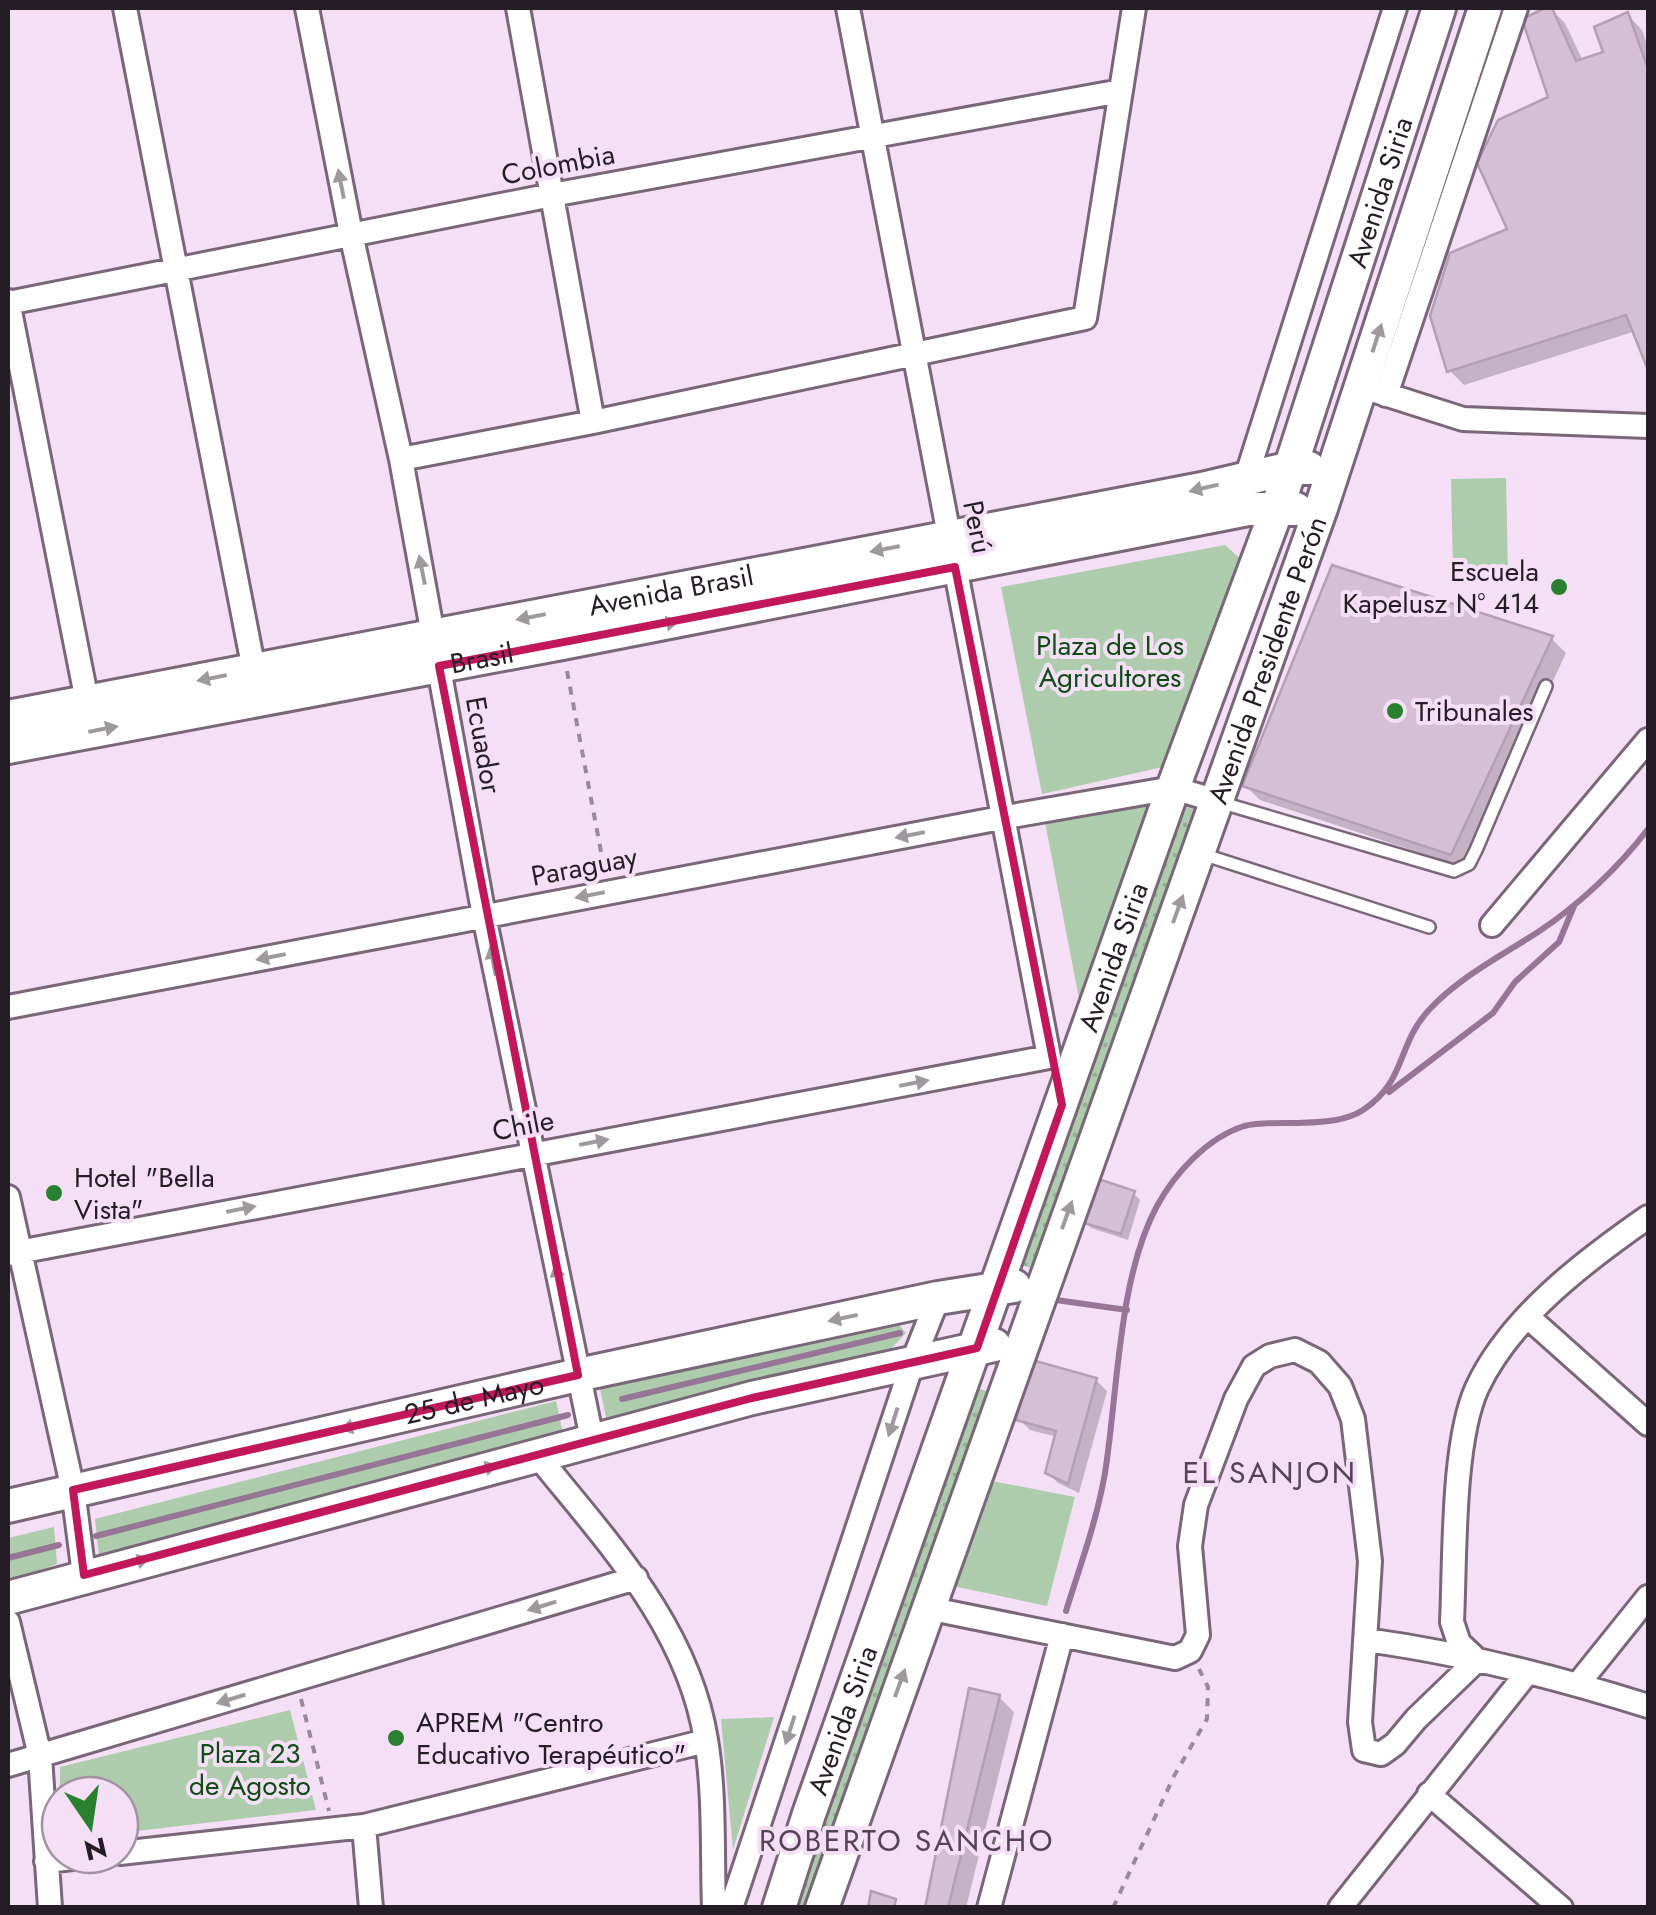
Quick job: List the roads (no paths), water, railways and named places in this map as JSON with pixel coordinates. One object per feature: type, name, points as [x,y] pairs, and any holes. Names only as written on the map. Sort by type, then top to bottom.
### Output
[{"type":"street","points":[[125,8],[254,670]]},
{"type":"street","name":"Ecuador","points":[[307,8],[350,234],[401,459],[484,916],[590,1430]]},
{"type":"street","points":[[518,8],[593,422]]},
{"type":"street","name":"Perú","points":[[848,8],[1049,1057]]},
{"type":"street","points":[[401,459],[1085,318],[1134,8]]},
{"type":"street","points":[[1246,478],[1394,8]]},
{"type":"street","name":"Avenida Siria","points":[[780,1908],[816,1796],[1173,788],[1277,509],[1438,8]]},
{"type":"street","name":"Avenida Presidente Perón","points":[[1038,1294],[1334,468],[1374,390],[1486,8]]},
{"type":"street","points":[[1516,8],[1374,390],[1463,419],[1648,426]]},
{"type":"street","name":"Colombia","points":[[8,302],[350,234],[1121,91]]},
{"type":"street","points":[[8,302],[87,702]]},
{"type":"street","name":"Avenida Brasil","points":[[952,552],[1290,468],[1334,468]]},
{"type":"street","name":"Avenida Brasil","points":[[8,716],[254,670],[437,651],[952,552],[1248,509],[1321,508]]},
{"type":"street","points":[[1206,518],[1237,535],[1256,560]]},
{"type":"street","name":"Brasil","points":[[8,746],[437,651],[562,643],[952,552]]},
{"type":"street","points":[[1492,925],[1648,740]]},
{"type":"street","points":[[1173,788],[1216,801]]},
{"type":"street","name":"Paraguay","points":[[8,1008],[1173,788]]},
{"type":"street","points":[[1049,1057],[1062,1105]]},
{"type":"street","name":"Chile","points":[[13,1253],[1049,1057]]},
{"type":"street","points":[[8,1197],[13,1253],[73,1490],[84,1564]]},
{"type":"street","points":[[1477,1660],[1459,1643],[1452,1622],[1465,1427],[1476,1389],[1496,1354],[1584,1261],[1648,1217]]},
{"type":"street","name":"25 de Mayo","points":[[8,1506],[580,1384],[938,1298],[996,1289],[1038,1294]]},
{"type":"street","name":"Avenida Siria","points":[[822,1908],[1038,1294]]},
{"type":"street","points":[[731,1908],[913,1361],[938,1298]]},
{"type":"street","points":[[1528,1317],[1648,1424]]},
{"type":"street","points":[[8,1598],[84,1564],[536,1455],[590,1430],[1023,1340]]},
{"type":"street","points":[[927,1608],[1175,1658],[1190,1651],[1198,1635],[1190,1546],[1196,1505],[1236,1399],[1254,1366],[1270,1356],[1294,1350],[1320,1362],[1340,1386],[1353,1418],[1370,1561],[1360,1722],[1364,1750],[1381,1754],[1395,1744],[1477,1660]]},
{"type":"street","points":[[913,1361],[956,1403]]},
{"type":"street","points":[[536,1455],[636,1578],[678,1650],[696,1694],[706,1742],[714,1908]]},
{"type":"street","points":[[8,1765],[636,1578]]},
{"type":"street","points":[[1578,1684],[1648,1597]]},
{"type":"street","points":[[8,1622],[41,1775]]},
{"type":"street","points":[[989,1908],[1062,1635]]},
{"type":"street","points":[[1366,1640],[1435,1649],[1578,1684],[1648,1706]]},
{"type":"street","points":[[1340,1908],[1527,1673]]},
{"type":"street","points":[[140,1851],[364,1826],[706,1742]]},
{"type":"street","points":[[1429,1794],[1561,1908]]},
{"type":"street","points":[[364,1826],[371,1908]]},
{"type":"street","points":[[47,1875],[50,1908]]},
{"type":"lane","points":[[1216,801],[1454,871],[1469,864],[1476,850],[1546,686]]},
{"type":"lane","points":[[1198,853],[1428,927]]},
{"type":"waterway","points":[[1066,1611],[1102,1491],[1121,1336],[1134,1267],[1157,1206],[1173,1181],[1205,1148],[1244,1126],[1332,1121],[1363,1110],[1387,1088],[1418,1024],[1440,999],[1583,898],[1648,829]]},
{"type":"waterway","points":[[1389,1092],[1493,1013],[1515,982],[1559,942],[1574,906]]},
{"type":"waterway","points":[[1049,1299],[1127,1310]]},
{"type":"waterway","points":[[622,1399],[900,1333]]},
{"type":"waterway","points":[[96,1536],[568,1415]]},
{"type":"waterway","points":[[8,1558],[59,1545]]},
{"type":"place","name":"Escuela Kapelusz Nº 414","points":[[1559,587]]},
{"type":"place","name":"Tribunales","points":[[1395,711]]},
{"type":"place","name":"Hotel \"Bella Vista\"","points":[[54,1193]]},
{"type":"place","name":"APREM \"Centro Educativo Terapéutico\"","points":[[396,1738]]},
{"type":"district","name":"EL SANJON","points":[[1270,1473]]},
{"type":"district","name":"ROBERTO SANCHO","points":[[907,1841]]},
{"type":"park label","name":"Plaza de Los Agricultores","points":[[1110,661]]},
{"type":"park label","name":"Plaza 23 de Agosto","points":[[250,1769]]}]
